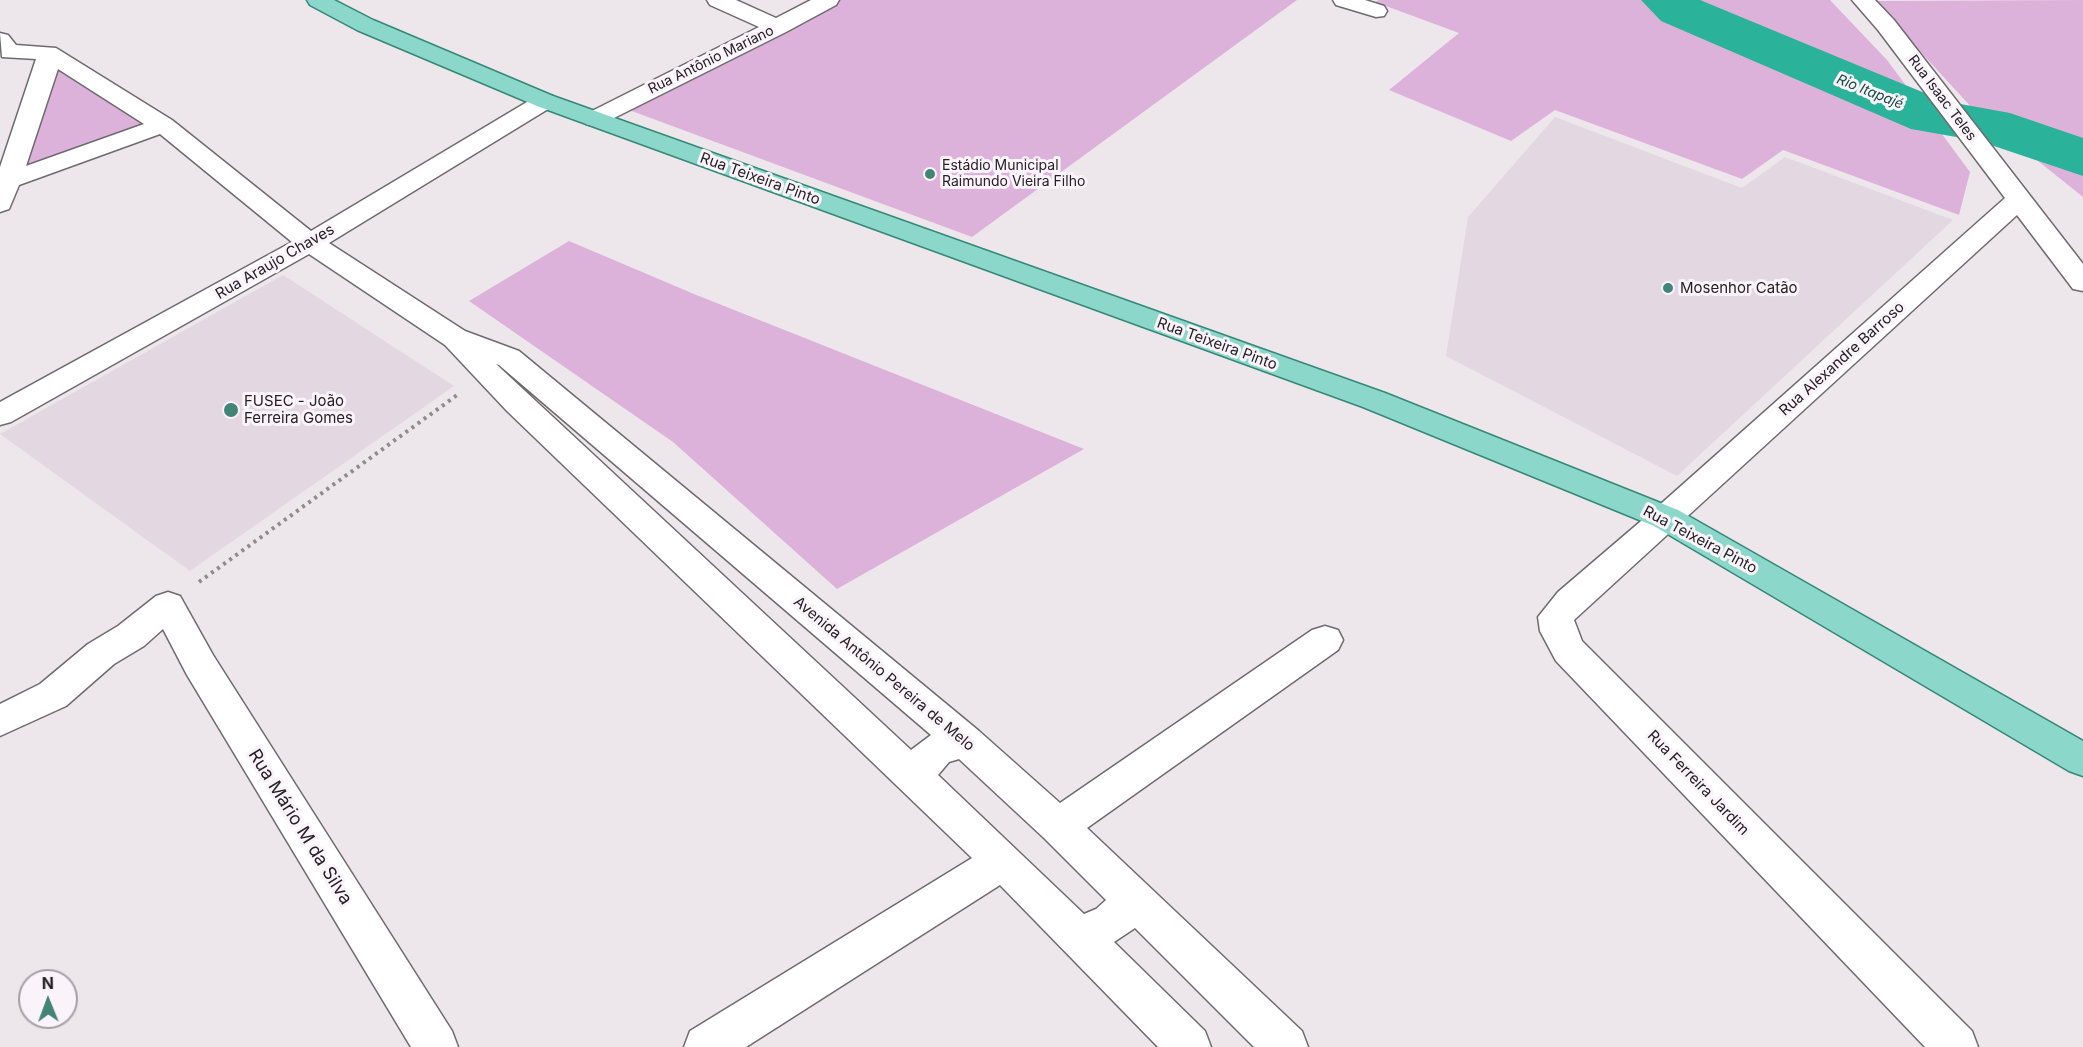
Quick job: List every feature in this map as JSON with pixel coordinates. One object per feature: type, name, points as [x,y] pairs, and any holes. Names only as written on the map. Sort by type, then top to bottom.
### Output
[{"type":"main road","name":"Rua Teixeira Pinto","points":[[318,0],[365,25],[545,101],[1374,400],[1471,437],[1666,518],[2083,760]]},
{"type":"street","points":[[717,0],[778,27]]},
{"type":"street","name":"Rua Antônio Mariano","points":[[594,119],[828,0]]},
{"type":"street","points":[[1344,0],[1376,11]]},
{"type":"street","name":"Rua Isaac Teles","points":[[1863,0],[1886,25],[2083,283]]},
{"type":"street","points":[[0,204],[47,67],[48,53],[3,49]]},
{"type":"street","name":"Avenida Antônio Pereira de Melo","points":[[48,53],[163,125],[310,243],[455,338],[509,358],[966,742],[1058,826],[1286,1047]]},
{"type":"street","name":"Rua Araujo Chaves","points":[[0,415],[310,243],[545,101]]},
{"type":"street","points":[[9,180],[163,125]]},
{"type":"street","name":"Rua Alexandre Barroso","points":[[1666,518],[2018,200]]},
{"type":"street","name":"Avenida Antônio Pereira de Melo","points":[[455,338],[488,374],[1003,861],[1189,1047]]},
{"type":"street","name":"Rua Ferreira Jardim","points":[[1666,518],[1570,601],[1556,617],[1558,631],[1569,651],[1956,1047]]},
{"type":"street","points":[[0,721],[53,695],[100,654],[131,636],[168,605]]},
{"type":"street","name":"Rua Mário M da Silva","points":[[168,605],[200,665],[436,1047]]},
{"type":"street","points":[[1058,826],[1325,640]]},
{"type":"street","points":[[917,780],[920,768],[927,757],[939,748],[966,742]]},
{"type":"street","points":[[706,1047],[1003,861]]},
{"type":"street","points":[[1077,935],[1094,931],[1111,923],[1123,912],[1130,896]]},
{"type":"path","points":[[168,605],[488,374]]},
{"type":"shaded area","name":"Estádio Municipal Raimundo Vieira Filho","points":[[838,0],[1297,0],[972,237],[629,110]]},
{"type":"shaded area","points":[[1379,0],[1830,0],[1887,60],[1970,172],[1959,215],[1783,150],[1742,179],[1555,110],[1511,141],[1389,90],[1459,33],[1375,2]]},
{"type":"shaded area","points":[[2083,0],[2083,197],[1972,108],[1874,1]]},
{"type":"shaded area","points":[[57,61],[151,125],[18,172]]},
{"type":"shaded area","name":"Mosenhor Catão","points":[[1555,117],[1742,188],[1785,157],[1953,220],[1677,476],[1446,356],[1468,217]]},
{"type":"shaded area","points":[[569,241],[694,294],[1084,449],[837,589],[673,442],[469,301]]},
{"type":"shaded area","name":"FUSEC - João Ferreira Gomes","points":[[283,275],[454,386],[190,571],[0,434]]},
{"type":"waterway","name":"Rio Itapajé","points":[[1667,0],[1679,10],[1767,49],[1863,86],[1931,117],[1989,125],[2083,158]]},
{"type":"place","name":"Estádio Municipal Raimundo Vieira Filho","points":[[930,174]]},
{"type":"place","name":"Mosenhor Catão","points":[[1668,288]]},
{"type":"place","name":"FUSEC - João Ferreira Gomes","points":[[231,410]]}]
